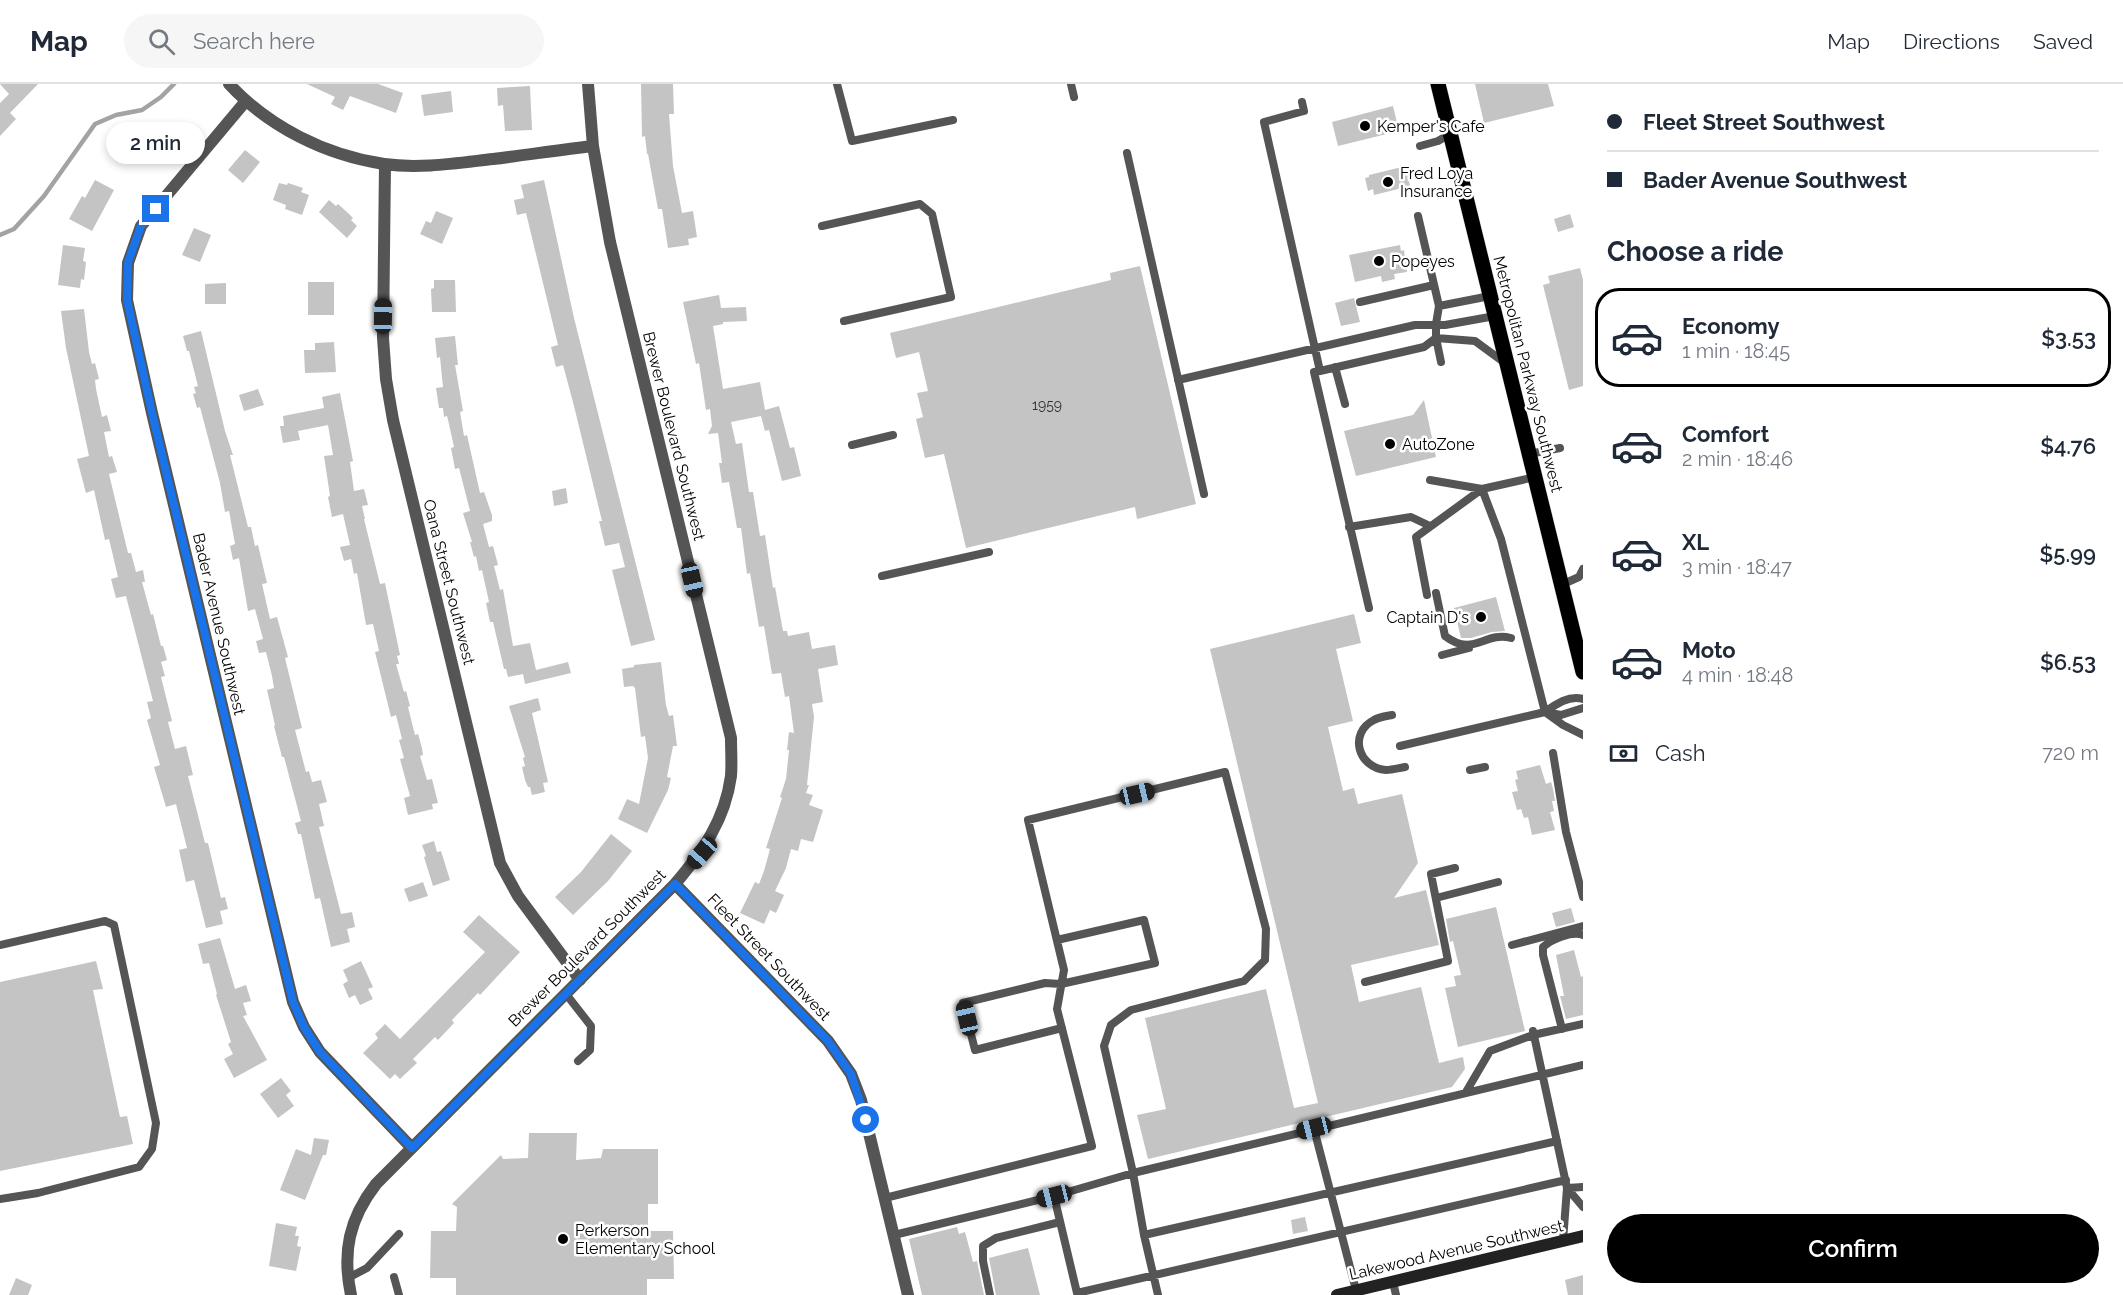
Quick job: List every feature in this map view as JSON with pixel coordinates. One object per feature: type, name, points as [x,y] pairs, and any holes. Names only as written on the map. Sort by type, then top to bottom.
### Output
[{"type":"main road","name":"Metropolitan Parkway Southwest","points":[[1438,84],[1561,585],[1580,652],[1583,672]]},
{"type":"street","points":[[228,84],[245,102],[273,123],[316,145],[350,157],[385,164],[443,165],[593,146]]},
{"type":"street","name":"Brewer Boulevard Southwest","points":[[351,1295],[348,1278],[348,1244],[352,1226],[363,1201],[376,1184],[675,884],[702,853],[721,816],[731,776],[731,738],[610,242],[593,146],[588,84]]},
{"type":"street","name":"Bader Avenue Southwest","points":[[245,102],[141,226],[128,262],[127,300],[154,425],[293,1002],[304,1027],[320,1052],[412,1148]]},
{"type":"street","name":"Oana Street Southwest","points":[[385,164],[382,338],[386,379],[396,432],[500,863],[518,896],[580,980]]},
{"type":"street","name":"Fleet Street Southwest","points":[[675,884],[828,1041],[851,1074],[861,1100],[908,1295]]},
{"type":"street","name":"Lakewood Avenue Southwest","points":[[1340,1294],[1583,1236]]},
{"type":"lane","points":[[837,84],[852,141],[953,120]]},
{"type":"lane","points":[[1071,84],[1074,97]]},
{"type":"lane","points":[[1302,102],[1304,111],[1264,122],[1320,371]]},
{"type":"lane","points":[[1420,146],[1438,141],[1450,134]]},
{"type":"lane","points":[[1126,153],[1204,494]]},
{"type":"lane","points":[[822,226],[920,204],[932,214],[951,297],[844,321]]},
{"type":"lane","points":[[1418,216],[1439,306],[1436,338],[1441,362]]},
{"type":"lane","points":[[1360,302],[1434,285]]},
{"type":"lane","points":[[1439,306],[1490,296]]},
{"type":"lane","points":[[1178,380],[1415,324],[1444,326],[1495,315]]},
{"type":"lane","points":[[1369,608],[1314,372],[1424,347],[1436,338],[1475,342],[1507,364]]},
{"type":"lane","points":[[1335,367],[1345,404]]},
{"type":"lane","points":[[852,445],[893,435]]},
{"type":"lane","points":[[1529,454],[1560,448]]},
{"type":"lane","points":[[1430,480],[1482,489],[1535,477]]},
{"type":"lane","points":[[1482,489],[1416,537],[1445,636],[1455,644],[1465,646],[1503,636],[1511,638]]},
{"type":"lane","points":[[1482,489],[1501,539],[1545,712],[1563,725],[1583,735]]},
{"type":"lane","points":[[1349,527],[1411,517],[1430,526]]},
{"type":"lane","points":[[882,576],[989,552]]},
{"type":"lane","points":[[1561,585],[1579,577],[1583,569]]},
{"type":"lane","points":[[1442,655],[1524,635]]},
{"type":"lane","points":[[1545,712],[1558,702],[1583,699]]},
{"type":"lane","points":[[1400,746],[1545,712],[1562,715],[1583,708]]},
{"type":"lane","points":[[1392,715],[1374,720],[1364,728],[1358,741],[1361,756],[1370,765],[1386,770],[1405,766]]},
{"type":"lane","points":[[1553,753],[1566,832],[1583,897]]},
{"type":"lane","points":[[1470,770],[1485,767]]},
{"type":"lane","points":[[885,1198],[1092,1146],[1057,1009],[1064,970],[1028,820],[1225,772],[1266,929],[1265,960],[1244,981],[1131,1011],[1111,1024],[1104,1046],[1133,1173],[1143,1235],[1158,1295]]},
{"type":"lane","points":[[1365,982],[1448,961],[1431,874],[1455,868]]},
{"type":"lane","points":[[1436,898],[1498,882]]},
{"type":"lane","points":[[1057,940],[1144,920],[1155,963],[1061,984],[1045,982],[963,1003],[975,1050],[1062,1028]]},
{"type":"lane","points":[[0,945],[105,921],[114,925],[156,1123],[152,1149],[139,1167],[38,1193],[0,1199]]},
{"type":"lane","points":[[1512,945],[1583,926]]},
{"type":"lane","points":[[1562,1029],[1543,955],[1544,947],[1550,941],[1578,933],[1583,935]]},
{"type":"lane","points":[[566,994],[591,1026],[590,1050],[578,1061]]},
{"type":"lane","points":[[1466,1092],[1490,1051],[1533,1033],[1583,1024]]},
{"type":"lane","points":[[1533,1033],[1566,1184],[1563,1241]]},
{"type":"lane","points":[[894,1235],[1314,1128],[1583,1065]]},
{"type":"lane","points":[[1314,1128],[1356,1290]]},
{"type":"lane","points":[[1143,1235],[1557,1141]]},
{"type":"lane","points":[[1054,1196],[1077,1293],[1341,1231],[1566,1184],[1583,1187]]},
{"type":"lane","points":[[1566,1184],[1583,1207]]},
{"type":"lane","points":[[990,1295],[983,1261],[983,1246],[996,1238],[1060,1222]]},
{"type":"lane","points":[[348,1278],[367,1268],[399,1234]]},
{"type":"lane","points":[[394,1276],[399,1295]]},
{"type":"lane","points":[[1393,1282],[1395,1295]]},
{"type":"building","points":[[0,84],[38,84],[10,113],[16,119],[0,136],[0,103],[9,94]]},
{"type":"building","points":[[307,84],[378,84],[403,93],[396,113],[350,96],[343,110],[331,104],[335,97]]},
{"type":"building","points":[[641,84],[673,84],[674,114],[669,114],[673,166],[682,213],[693,211],[697,237],[688,239],[689,245],[668,248],[662,209],[658,209],[645,136],[642,137]]},
{"type":"building","points":[[1475,84],[1548,84],[1554,106],[1484,123]]},
{"type":"building","points":[[530,86],[532,130],[505,131],[503,105],[498,106],[497,88]]},
{"type":"building","points":[[451,91],[453,112],[424,116],[421,95]]},
{"type":"building","name":"Kemper's Cafe","points":[[1393,106],[1399,131],[1338,146],[1332,122]]},
{"type":"building","points":[[245,150],[260,162],[243,183],[228,170]]},
{"type":"building","name":"Fred Loya Insurance","points":[[1406,166],[1410,186],[1374,195],[1373,189],[1368,191],[1365,178],[1369,175]]},
{"type":"building","points":[[95,180],[114,190],[92,231],[69,219],[82,196],[85,198]]},
{"type":"building","points":[[544,180],[574,318],[655,640],[631,646],[612,570],[625,567],[619,543],[605,546],[599,521],[602,521],[563,365],[556,367],[551,347],[558,345],[526,213],[517,215],[514,200],[524,198],[521,185]]},
{"type":"building","points":[[279,183],[287,185],[288,183],[303,188],[301,192],[309,195],[302,215],[285,209],[286,205],[273,200]]},
{"type":"building","points":[[329,200],[348,213],[357,226],[347,238],[319,212]]},
{"type":"building","points":[[436,211],[453,218],[442,244],[420,234],[426,221],[431,223]]},
{"type":"building","points":[[1570,214],[1574,227],[1558,232],[1554,219]]},
{"type":"building","points":[[194,228],[211,235],[200,262],[182,255]]},
{"type":"building","points":[[63,245],[85,248],[84,280],[81,279],[80,288],[58,285]]},
{"type":"building","name":"Popeyes","points":[[1400,245],[1401,251],[1404,250],[1407,272],[1394,274],[1395,279],[1382,282],[1381,276],[1355,282],[1349,255]]},
{"type":"building","points":[[1140,266],[1196,504],[1137,519],[1135,507],[966,548],[944,454],[925,458],[916,419],[923,417],[917,393],[928,391],[919,352],[896,358],[890,333],[1111,280],[1110,273]]},
{"type":"building","points":[[1580,268],[1583,280],[1583,386],[1569,390],[1543,285],[1550,283],[1548,276]]},
{"type":"building","points":[[434,280],[455,280],[456,312],[432,312],[431,289],[434,288]]},
{"type":"building","points":[[308,282],[334,282],[334,315],[308,315]]},
{"type":"building","points":[[226,283],[226,304],[205,304],[205,284]]},
{"type":"building","points":[[719,295],[721,308],[746,307],[747,321],[723,322],[723,324],[713,326],[723,389],[760,382],[765,410],[779,406],[790,448],[794,447],[801,476],[782,481],[769,430],[765,431],[761,416],[731,422],[736,444],[742,443],[749,492],[753,492],[760,536],[765,535],[773,588],[775,587],[783,631],[787,631],[788,636],[809,632],[812,649],[835,645],[838,665],[818,669],[823,702],[812,704],[814,717],[807,785],[809,785],[806,793],[813,795],[809,805],[823,810],[813,842],[801,839],[798,851],[791,849],[786,868],[775,891],[784,895],[776,913],[770,910],[764,924],[740,913],[755,882],[759,884],[764,871],[770,849],[766,848],[786,779],[789,732],[794,733],[789,696],[785,697],[781,673],[772,674],[764,626],[759,627],[750,573],[747,574],[741,528],[737,528],[729,482],[722,483],[718,433],[708,434],[712,426],[710,409],[706,410],[699,363],[696,364],[683,302]]},
{"type":"building","points":[[1354,298],[1360,322],[1341,326],[1335,303]]},
{"type":"building","points":[[84,309],[89,352],[92,364],[95,363],[99,379],[95,380],[102,417],[107,415],[111,431],[104,432],[109,457],[112,456],[117,472],[109,474],[128,553],[131,553],[136,572],[143,570],[145,582],[142,582],[167,660],[161,662],[165,676],[161,677],[172,721],[168,722],[175,749],[186,746],[193,775],[188,776],[205,843],[208,843],[221,898],[225,897],[228,909],[220,911],[223,924],[206,928],[194,880],[186,882],[179,850],[187,848],[176,804],[166,807],[154,767],[160,765],[147,720],[151,718],[147,702],[153,701],[126,596],[116,598],[111,579],[118,577],[109,539],[105,540],[94,490],[86,493],[77,459],[89,456],[66,348],[61,311]]},
{"type":"building","points":[[201,331],[233,455],[230,455],[248,527],[251,527],[255,546],[258,545],[267,583],[262,584],[270,619],[277,617],[288,657],[285,658],[302,728],[295,730],[306,772],[309,771],[312,782],[321,780],[327,802],[319,804],[324,826],[319,827],[341,914],[352,912],[355,927],[347,929],[350,942],[331,947],[320,898],[315,899],[301,834],[298,834],[295,823],[301,821],[284,757],[282,757],[267,690],[274,688],[272,676],[266,652],[259,653],[256,641],[263,639],[255,609],[248,611],[239,558],[233,560],[230,546],[235,544],[229,511],[225,512],[220,483],[200,407],[197,408],[193,394],[196,393],[194,387],[198,386],[183,336]]},
{"type":"building","points":[[455,336],[458,365],[455,365],[463,411],[460,412],[464,436],[467,435],[480,493],[484,492],[492,515],[492,521],[483,524],[489,547],[493,546],[498,565],[494,566],[500,590],[503,589],[513,646],[530,643],[536,670],[568,662],[571,673],[525,684],[523,674],[508,677],[504,669],[493,622],[490,622],[486,603],[489,602],[482,570],[479,571],[476,556],[474,557],[463,513],[470,511],[459,468],[455,469],[451,448],[454,447],[449,424],[447,416],[444,417],[443,408],[439,408],[436,388],[443,387],[440,357],[437,358],[435,338]]},
{"type":"building","points":[[334,342],[336,372],[305,373],[304,350],[315,350],[315,343]]},
{"type":"building","points":[[258,389],[264,405],[244,411],[239,395]]},
{"type":"building","points":[[340,393],[353,461],[350,462],[354,491],[364,489],[368,505],[362,506],[364,519],[380,584],[385,583],[400,655],[397,656],[399,664],[396,664],[404,692],[406,691],[415,735],[418,734],[422,748],[423,755],[420,756],[427,780],[432,779],[438,803],[432,804],[433,809],[408,815],[404,798],[410,796],[400,759],[404,758],[399,740],[402,739],[396,715],[391,717],[375,652],[379,651],[373,624],[366,625],[357,573],[354,574],[351,559],[344,561],[340,547],[350,545],[343,514],[332,517],[324,456],[333,455],[328,425],[298,431],[300,440],[283,443],[280,426],[284,426],[283,416],[324,408],[322,397]]},
{"type":"building","name":"AutoZone","points":[[1424,400],[1436,457],[1356,476],[1344,431],[1413,415]]},
{"type":"building","points":[[566,488],[568,503],[554,506],[552,491]]},
{"type":"building","name":"Captain D's","points":[[1496,597],[1505,631],[1461,638],[1454,608]]},
{"type":"building","points":[[1354,614],[1361,643],[1336,649],[1353,721],[1328,727],[1343,791],[1354,788],[1358,804],[1402,794],[1418,863],[1394,898],[1426,890],[1439,945],[1351,965],[1359,1002],[1421,987],[1439,1063],[1463,1057],[1465,1069],[1452,1087],[1148,1159],[1137,1115],[1166,1109],[1145,1018],[1266,989],[1294,1108],[1318,1103],[1210,649]]},
{"type":"building","points":[[661,662],[666,705],[669,716],[673,715],[677,746],[673,746],[667,777],[671,778],[668,790],[647,833],[618,819],[627,799],[639,804],[648,758],[645,736],[641,737],[635,688],[633,686],[624,687],[622,669],[634,667],[634,665]]},
{"type":"building","points":[[538,698],[541,710],[532,713],[548,782],[543,783],[545,792],[532,795],[525,780],[522,767],[525,766],[523,758],[525,757],[509,706]]},
{"type":"building","points":[[1540,765],[1546,784],[1551,782],[1553,789],[1554,811],[1550,812],[1555,830],[1532,835],[1528,817],[1524,818],[1521,809],[1517,810],[1512,792],[1518,791],[1515,780],[1518,779],[1516,771]]},
{"type":"building","points":[[611,834],[632,851],[608,881],[573,915],[555,897],[581,872]]},
{"type":"building","points":[[434,841],[437,852],[441,851],[450,880],[433,886],[422,845]]},
{"type":"building","points":[[423,882],[428,896],[409,902],[404,889]]},
{"type":"building","points":[[1496,907],[1525,1031],[1458,1047],[1445,988],[1456,986],[1454,976],[1461,975],[1453,941],[1450,942],[1446,919]]},
{"type":"building","points":[[1571,908],[1575,922],[1556,927],[1552,913]]},
{"type":"building","points":[[479,915],[520,952],[480,995],[478,993],[452,1020],[454,1023],[438,1040],[435,1037],[413,1059],[417,1063],[400,1079],[395,1074],[390,1079],[363,1053],[378,1038],[375,1034],[385,1024],[400,1039],[485,952],[463,932]]},
{"type":"building","points":[[220,938],[235,989],[246,985],[251,1001],[243,1003],[247,1015],[243,1016],[267,1060],[234,1078],[224,1059],[233,1054],[228,1044],[231,1042],[216,995],[209,963],[203,964],[198,944]]},
{"type":"building","points":[[1574,950],[1581,977],[1583,976],[1583,1015],[1566,1019],[1560,996],[1564,996],[1556,955]]},
{"type":"building","points":[[96,961],[103,989],[93,990],[120,1117],[127,1116],[133,1144],[0,1171],[0,982]]},
{"type":"building","points":[[361,961],[373,987],[368,989],[373,999],[360,1005],[355,995],[349,998],[343,984],[348,981],[343,970]]},
{"type":"building","points":[[281,1078],[291,1091],[286,1095],[294,1106],[278,1118],[260,1094]]},
{"type":"building","points":[[529,1133],[577,1133],[576,1160],[601,1158],[603,1149],[658,1149],[658,1204],[648,1204],[648,1231],[673,1231],[674,1279],[647,1279],[647,1295],[456,1295],[456,1278],[430,1278],[431,1231],[456,1231],[457,1207],[452,1204],[501,1155],[503,1159],[528,1158]]},
{"type":"building","points":[[314,1138],[329,1140],[326,1155],[323,1155],[305,1200],[280,1190],[296,1149],[311,1155]]},
{"type":"building","points":[[1305,1217],[1308,1231],[1293,1234],[1291,1220]]},
{"type":"building","points":[[276,1223],[297,1227],[295,1236],[299,1236],[297,1246],[301,1247],[296,1271],[269,1266]]},
{"type":"building","points":[[957,1227],[959,1234],[965,1232],[973,1262],[977,1261],[984,1295],[922,1295],[909,1239]]},
{"type":"building","points":[[1028,1248],[1040,1295],[996,1295],[989,1258]]},
{"type":"building","points":[[1583,1275],[1583,1295],[1568,1295],[1565,1280]]},
{"type":"building","points":[[16,1278],[32,1285],[28,1295],[9,1295]]},
{"type":"waterway","points":[[0,235],[14,229],[44,196],[95,124],[116,115],[142,110],[161,97],[174,84]]},
{"type":"place","name":"Kemper's Cafe","points":[[1365,126]]},
{"type":"place","name":"Fred Loya Insurance","points":[[1388,182]]},
{"type":"place","name":"Popeyes","points":[[1379,261]]},
{"type":"place","name":"AutoZone","points":[[1390,444]]},
{"type":"place","name":"Captain D's","points":[[1481,617]]},
{"type":"place","name":"Perkerson Elementary School","points":[[563,1239]]},
{"type":"route","points":[[156,209],[141,226],[128,262],[127,300],[293,1002],[304,1027],[320,1052],[412,1148],[675,884],[828,1041],[851,1074],[866,1120]]}]
